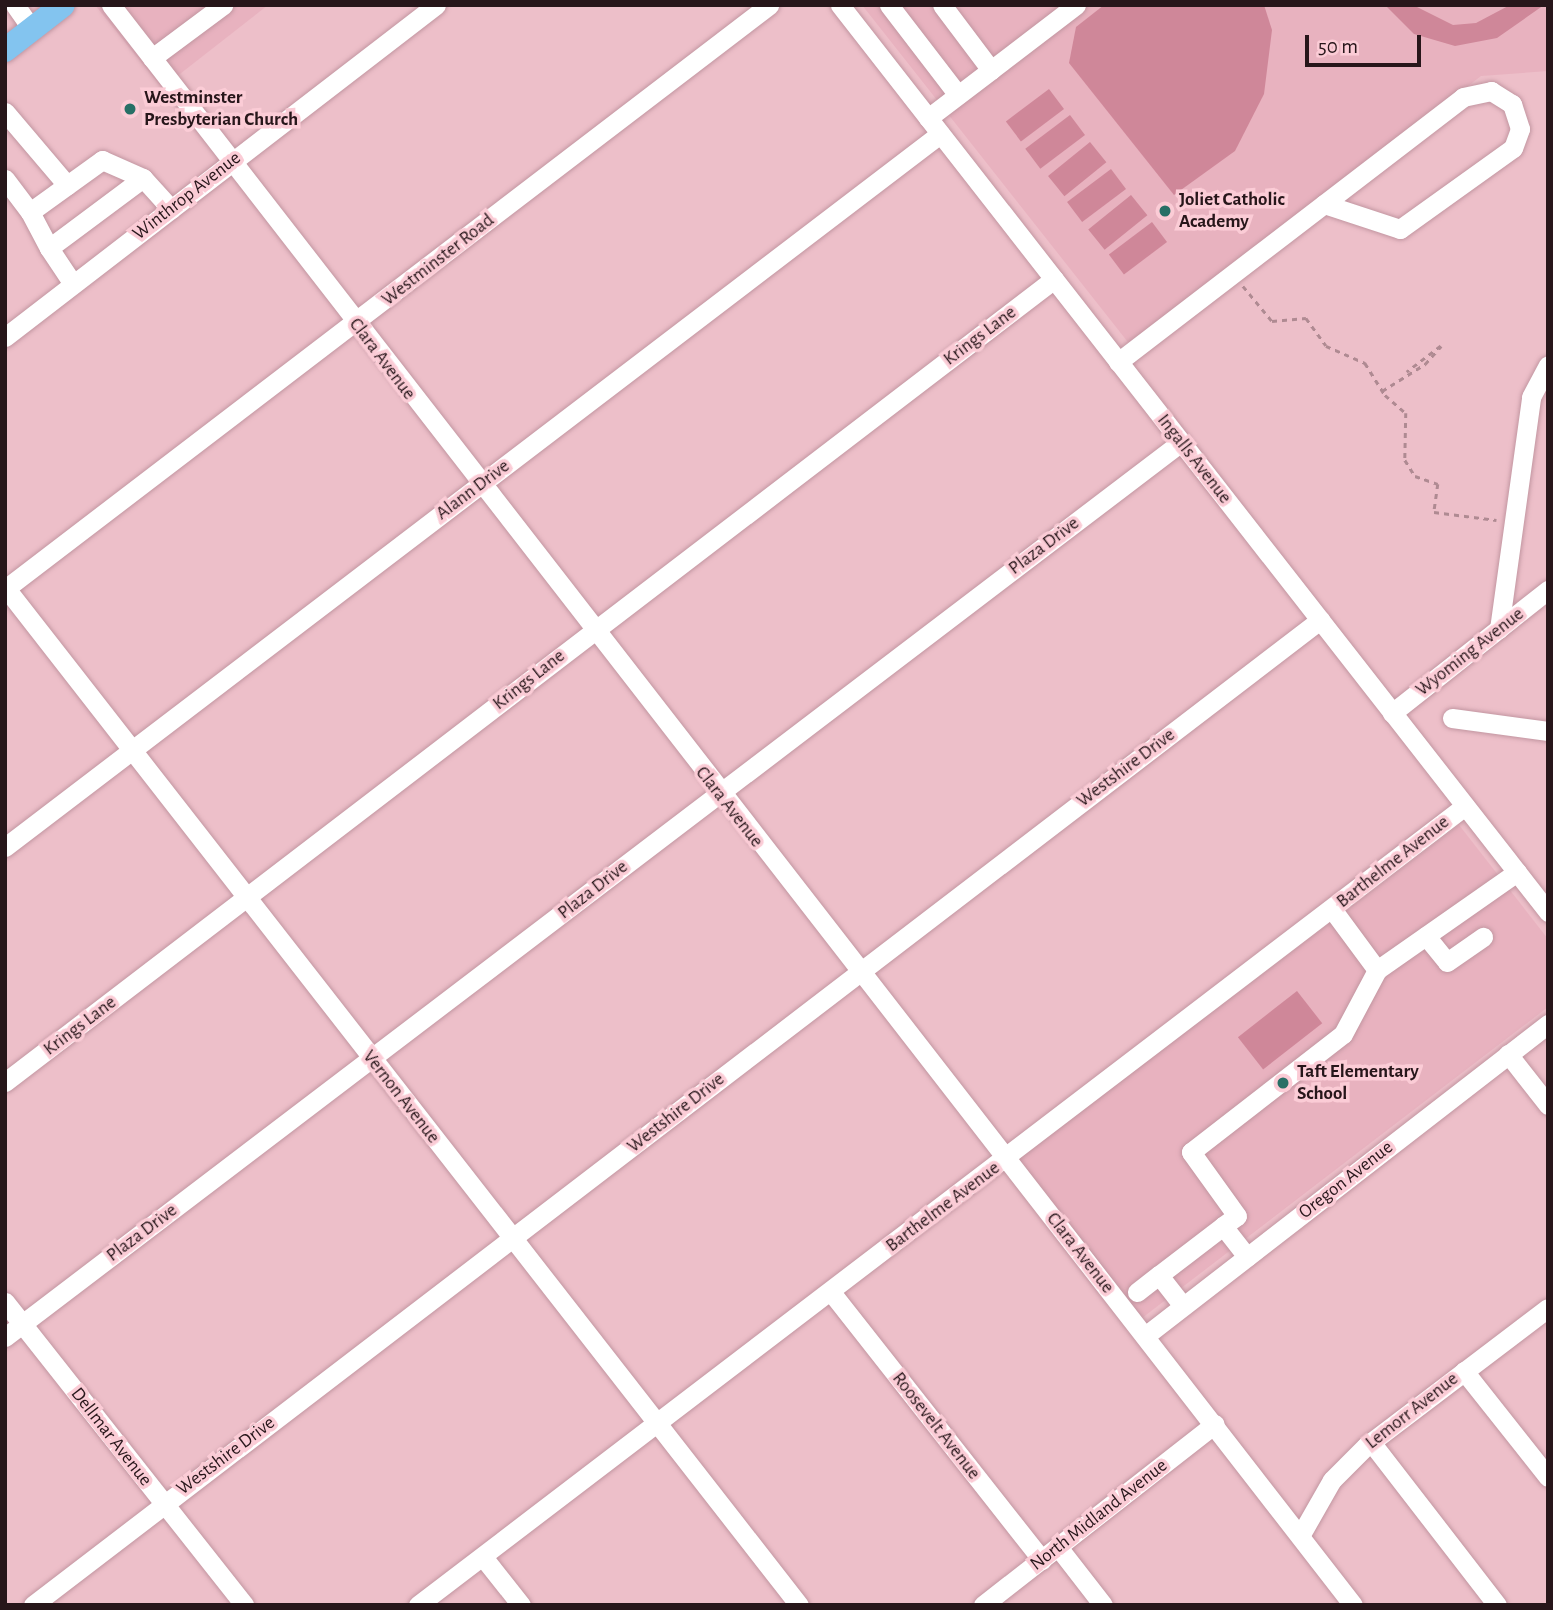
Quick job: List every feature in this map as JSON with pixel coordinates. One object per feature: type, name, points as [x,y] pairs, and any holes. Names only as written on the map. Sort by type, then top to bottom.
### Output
[{"type":"main road","points":[[5,50],[63,5]]},
{"type":"street","points":[[15,5],[32,29]]},
{"type":"street","name":"Clara Avenue","points":[[111,5],[478,486],[1215,1424],[1353,1605]]},
{"type":"street","points":[[152,58],[223,5]]},
{"type":"street","name":"Winthrop Avenue","points":[[5,337],[436,5]]},
{"type":"street","name":"Westminster Road","points":[[5,588],[355,324],[769,5]]},
{"type":"street","name":"Ingalls Avenue","points":[[840,5],[1548,912]]},
{"type":"street","points":[[889,5],[958,95]]},
{"type":"street","points":[[942,5],[991,70]]},
{"type":"street","name":"Alann Drive","points":[[5,847],[478,486],[934,126],[958,95],[1076,5]]},
{"type":"street","points":[[1118,362],[1463,97],[1491,90],[1512,104],[1520,129],[1513,148],[1400,229],[1324,204]]},
{"type":"street","points":[[5,112],[67,185]]},
{"type":"street","points":[[30,212],[102,160],[143,178],[171,209]]},
{"type":"street","points":[[49,248],[143,178]]},
{"type":"street","points":[[5,179],[30,212],[49,248],[73,284]]},
{"type":"street","name":"Krings Lane","points":[[5,1082],[1054,279]]},
{"type":"street","points":[[1499,629],[1531,397],[1548,365]]},
{"type":"street","name":"Plaza Drive","points":[[5,1337],[373,1060],[1181,442]]},
{"type":"street","name":"Vernon Avenue","points":[[5,588],[799,1605]]},
{"type":"street","name":"Wyoming Avenue","points":[[1392,713],[1548,590]]},
{"type":"street","name":"Westshire Drive","points":[[33,1605],[1320,620]]},
{"type":"street","points":[[1452,718],[1548,731]]},
{"type":"street","name":"Barthelme Avenue","points":[[418,1605],[1006,1159],[1465,806]]},
{"type":"street","points":[[1247,1257],[1191,1152],[1343,1034],[1377,970],[1517,873]]},
{"type":"street","points":[[1332,909],[1377,970]]},
{"type":"street","points":[[1426,936],[1447,962],[1483,937]]},
{"type":"street","name":"Oregon Avenue","points":[[1145,1335],[1548,1024]]},
{"type":"street","points":[[1508,1054],[1548,1105]]},
{"type":"street","points":[[1137,1292],[1230,1221]]},
{"type":"street","points":[[1159,1275],[1183,1306]]},
{"type":"street","name":"Roosevelt Avenue","points":[[831,1292],[1042,1560]]},
{"type":"street","name":"Dellmar Avenue","points":[[5,1302],[244,1605]]},
{"type":"street","name":"Lemorr Avenue","points":[[1300,1536],[1332,1480],[1371,1442],[1548,1308]]},
{"type":"street","points":[[1464,1371],[1548,1478]]},
{"type":"street","name":"North Midland Avenue","points":[[983,1605],[1215,1424]]},
{"type":"street","points":[[1371,1442],[1497,1605]]},
{"type":"street","points":[[1058,1547],[1103,1605]]},
{"type":"street","points":[[483,1557],[521,1605]]},
{"type":"path","points":[[1239,280],[1272,321],[1306,318],[1326,346],[1357,356],[1382,391],[1406,413],[1410,469],[1438,484],[1434,512],[1496,520]]},
{"type":"path","points":[[1382,391],[1407,372],[1425,364],[1441,346],[1419,356],[1407,372]]},
{"type":"shaded area","points":[[95,5],[268,5],[162,88]]},
{"type":"shaded area","name":"Joliet Catholic Academy","points":[[862,5],[1548,5],[1548,71],[1481,76],[1131,346]]},
{"type":"shaded area","points":[[1104,5],[1264,5],[1272,30],[1264,94],[1235,151],[1174,195],[1069,63],[1076,27]]},
{"type":"shaded area","points":[[1385,5],[1413,5],[1453,25],[1476,23],[1510,5],[1544,5],[1497,38],[1455,46],[1414,34]]},
{"type":"shaded area","points":[[1049,89],[1064,109],[1021,141],[1006,121]]},
{"type":"shaded area","points":[[1070,115],[1085,135],[1040,169],[1025,149]]},
{"type":"shaded area","points":[[1090,142],[1106,162],[1064,196],[1048,176]]},
{"type":"shaded area","points":[[1111,169],[1126,189],[1082,222],[1067,202]]},
{"type":"shaded area","points":[[1131,195],[1147,215],[1105,250],[1088,230]]},
{"type":"shaded area","points":[[1152,222],[1167,242],[1124,274],[1109,254]]},
{"type":"shaded area","name":"Taft Elementary School","points":[[1459,825],[1548,939],[1548,1007],[1142,1318],[1018,1159]]},
{"type":"shaded area","points":[[1297,991],[1322,1023],[1263,1069],[1238,1037]]},
{"type":"place","name":"Westminster Presbyterian Church","points":[[130,109]]},
{"type":"place","name":"Joliet Catholic Academy","points":[[1165,211]]},
{"type":"place","name":"Taft Elementary School","points":[[1283,1083]]}]
